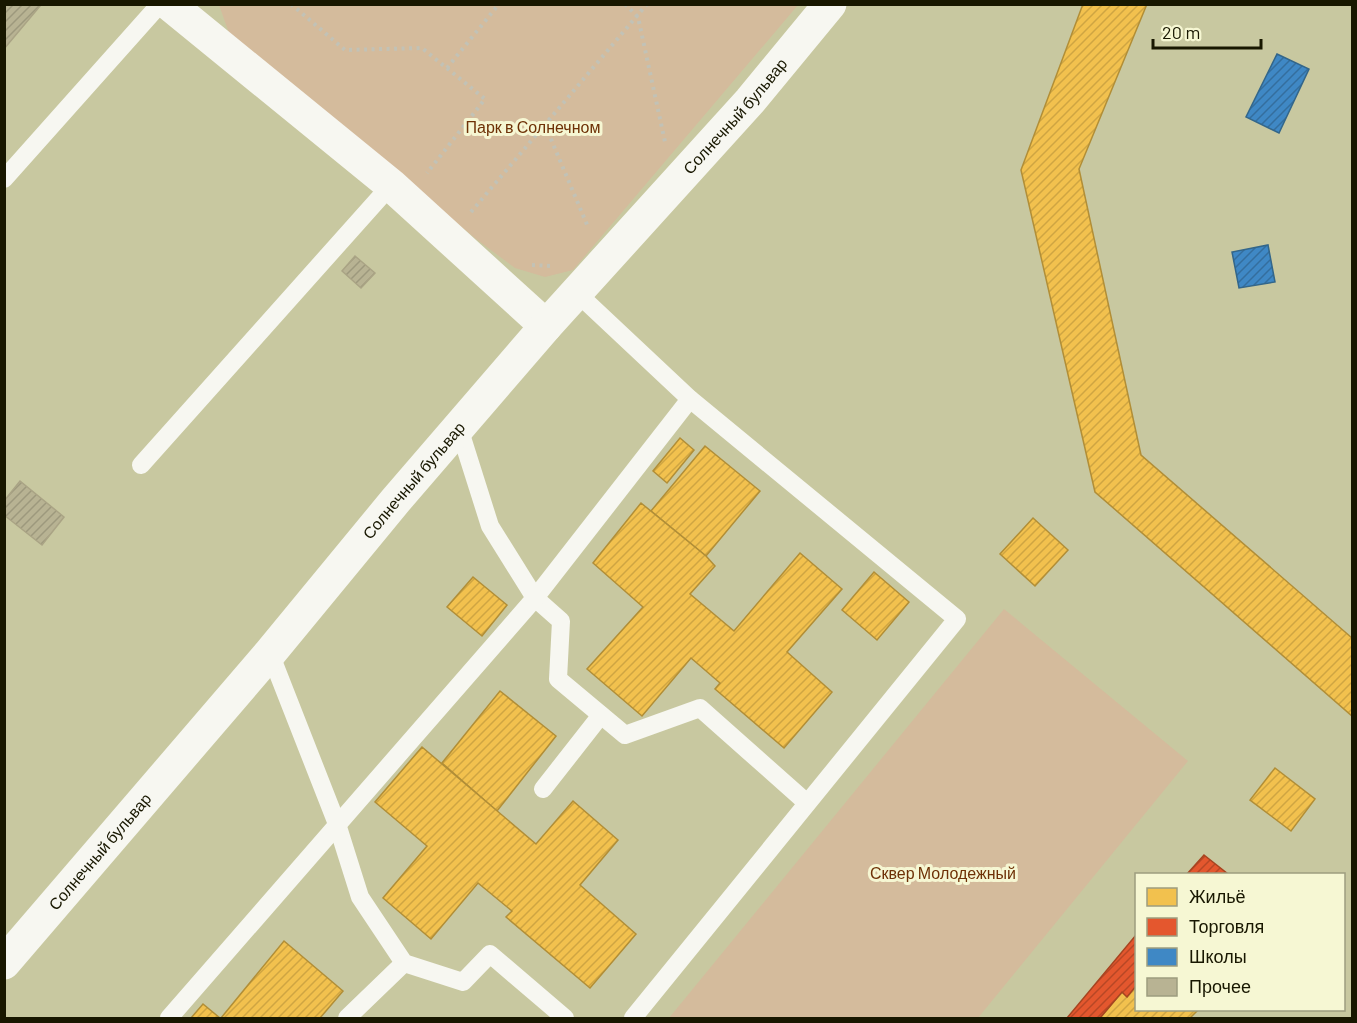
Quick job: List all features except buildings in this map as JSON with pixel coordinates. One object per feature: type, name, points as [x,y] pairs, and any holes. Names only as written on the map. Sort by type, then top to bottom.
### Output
[{"type":"street","points":[[169,4],[391,185],[546,326]]},
{"type":"street","name":"Солнечный бульвар","points":[[4,963],[546,326],[569,280],[750,101],[830,4]]},
{"type":"lane","points":[[4,179],[160,4]]},
{"type":"lane","points":[[141,465],[391,185]]},
{"type":"lane","points":[[569,280],[690,399],[957,619],[633,1018]]},
{"type":"lane","points":[[169,1018],[535,598],[690,399]]},
{"type":"lane","points":[[459,428],[490,526],[535,598],[561,621],[558,679],[625,735],[700,708],[807,803]]},
{"type":"lane","points":[[270,652],[337,824],[360,897],[404,963],[463,982],[490,954],[565,1018]]},
{"type":"lane","points":[[543,789],[601,715]]},
{"type":"lane","points":[[347,1018],[404,963]]},
{"type":"path","points":[[291,4],[345,50],[422,48],[485,99],[424,177]]},
{"type":"path","points":[[447,68],[499,4]]},
{"type":"path","points":[[625,4],[638,17],[665,144]]},
{"type":"path","points":[[470,213],[647,4]]},
{"type":"path","points":[[545,125],[589,229]]},
{"type":"path","points":[[530,264],[569,280]]},
{"type":"green space","name":"Парк в Солнечном","points":[[219,5],[798,5],[573,270],[545,277],[515,268],[476,239],[229,33]]},
{"type":"green space","name":"Сквер Молодежный","points":[[1004,609],[1188,761],[978,1018],[669,1018]]}]
